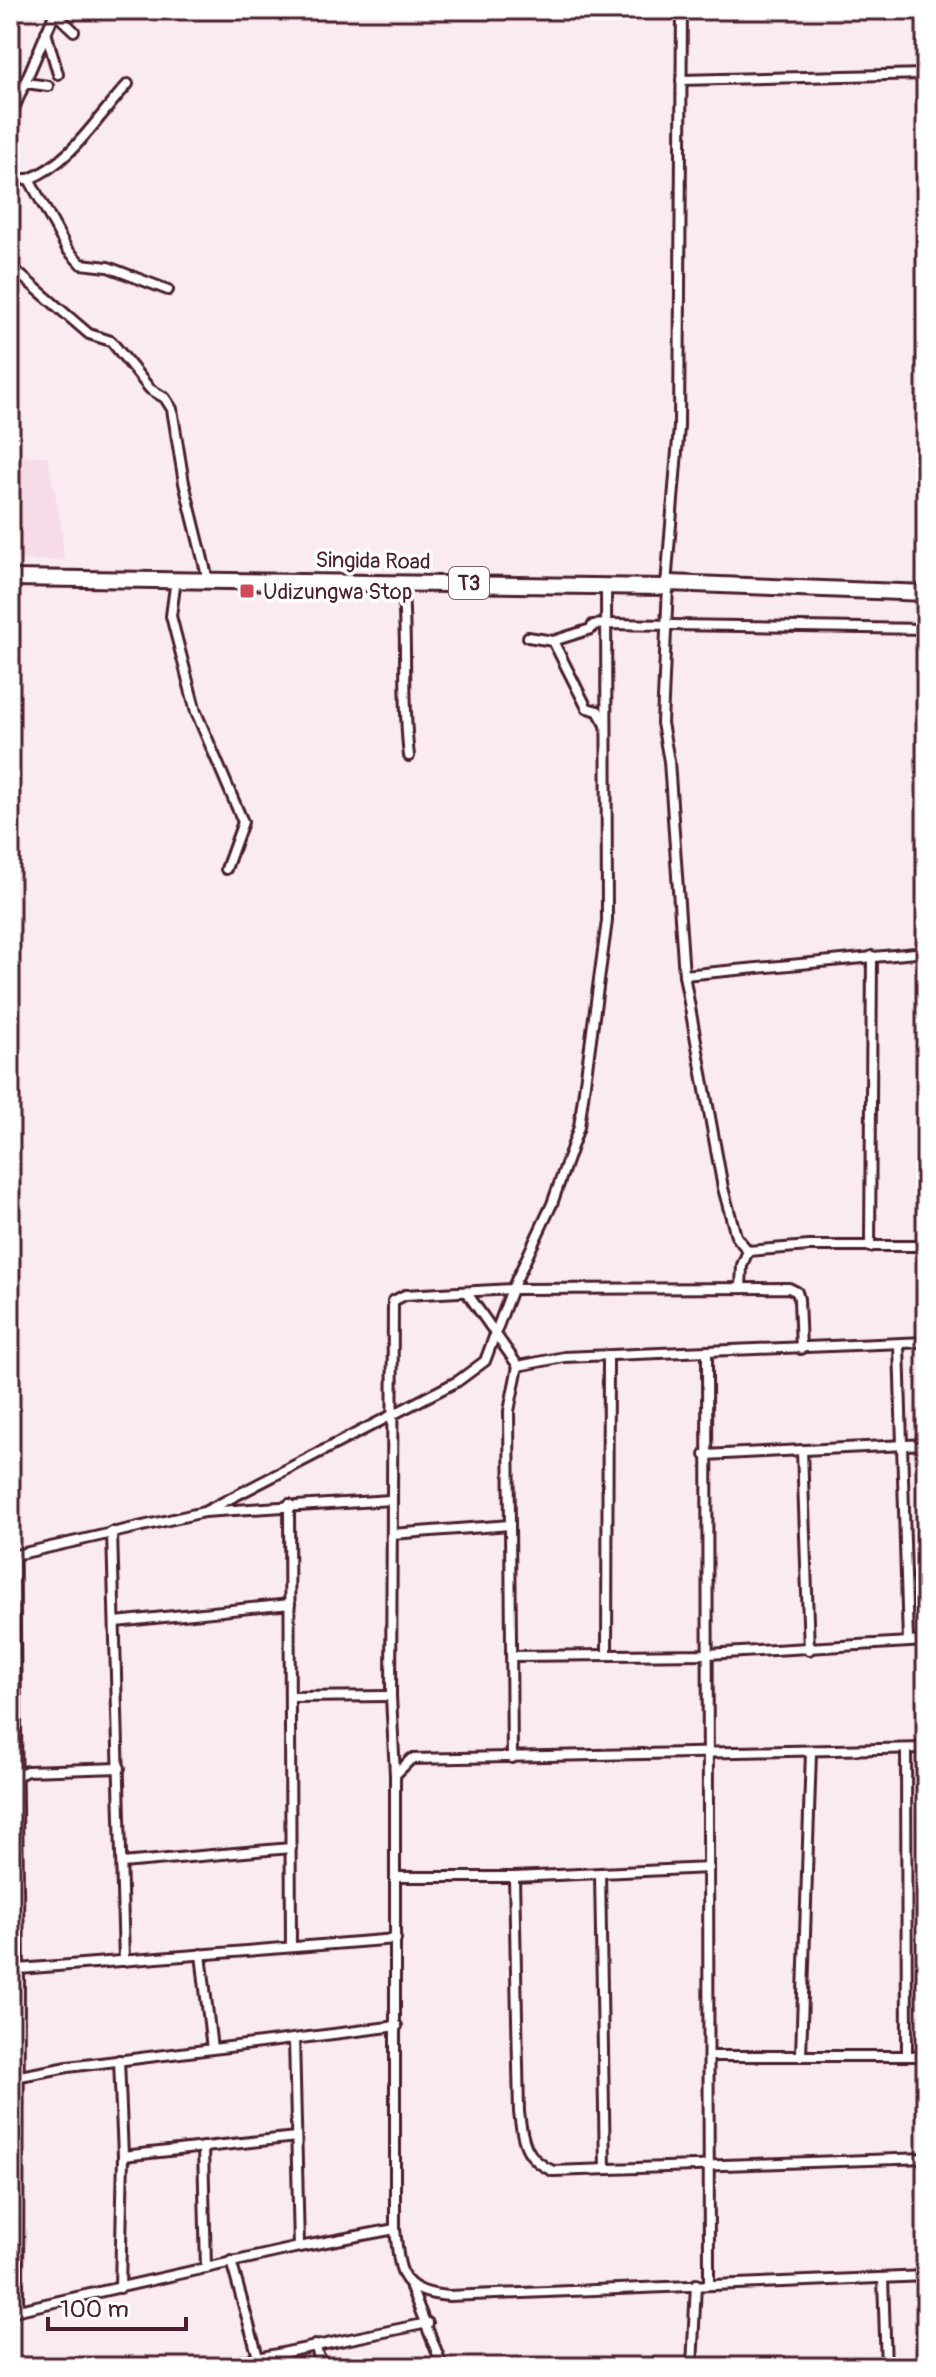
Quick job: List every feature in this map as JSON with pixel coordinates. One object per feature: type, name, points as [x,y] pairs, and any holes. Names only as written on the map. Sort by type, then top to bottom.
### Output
[{"type":"highway","name":"Singida Road","points":[[10,578],[606,584],[926,593]]},
{"type":"street","points":[[682,10],[679,427],[667,585],[668,624],[662,723],[669,761],[684,975],[723,1188],[736,1236],[748,1251]]},
{"type":"street","points":[[10,118],[54,12],[74,31]]},
{"type":"street","points":[[46,32],[58,74]]},
{"type":"street","points":[[681,80],[926,74]]},
{"type":"street","points":[[26,83],[48,86]]},
{"type":"street","points":[[10,179],[29,179],[44,173],[85,137],[128,84]]},
{"type":"street","points":[[29,179],[67,249],[81,264],[108,267],[168,290]]},
{"type":"street","points":[[10,266],[89,334],[111,341],[150,389],[165,398],[175,421],[184,483],[208,580]]},
{"type":"street","points":[[176,579],[171,616],[196,712],[243,822],[226,869]]},
{"type":"street","points":[[402,582],[407,634],[402,699],[409,756]]},
{"type":"street","points":[[204,1512],[390,1416],[476,1369],[485,1361],[512,1289],[552,1204],[579,1127],[607,921],[606,584]]},
{"type":"street","points":[[528,637],[553,641],[591,629],[593,625],[606,624],[926,629]]},
{"type":"street","points":[[553,641],[587,708],[598,711],[607,726]]},
{"type":"street","points":[[684,975],[926,952]]},
{"type":"street","points":[[870,1247],[872,956]]},
{"type":"street","points":[[748,1251],[926,1246]]},
{"type":"street","points":[[741,1288],[742,1265],[748,1251]]},
{"type":"street","points":[[443,2367],[428,2323],[402,2273],[395,2229],[397,2026],[390,1416],[393,1301],[405,1295],[512,1289],[789,1288],[797,1292],[801,1349]]},
{"type":"street","points":[[467,1293],[518,1366],[509,1411],[512,1758]]},
{"type":"street","points":[[518,1366],[564,1357],[926,1342]]},
{"type":"street","points":[[899,1345],[908,1642]]},
{"type":"street","points":[[707,1353],[705,1455],[711,2056],[709,2284]]},
{"type":"street","points":[[607,1655],[608,1356]]},
{"type":"street","points":[[705,1455],[926,1444]]},
{"type":"street","points":[[802,1450],[809,1650]]},
{"type":"street","points":[[391,1500],[289,1504],[204,1512],[12,1556],[12,1778],[20,2076],[15,2125],[14,2311],[231,2261],[395,2229]]},
{"type":"street","points":[[289,1504],[291,1946]]},
{"type":"street","points":[[392,1534],[510,1525]]},
{"type":"street","points":[[112,1532],[124,1961]]},
{"type":"street","points":[[116,1622],[290,1604]]},
{"type":"street","points":[[512,1656],[708,1654],[926,1641]]},
{"type":"street","points":[[290,1697],[391,1696]]},
{"type":"street","points":[[395,1775],[411,1759],[926,1748]]},
{"type":"street","points":[[906,1749],[907,2055]]},
{"type":"street","points":[[801,2055],[811,1752]]},
{"type":"street","points":[[12,1778],[27,1771],[120,1768]]},
{"type":"street","points":[[122,1863],[291,1848]]},
{"type":"street","points":[[396,1877],[514,1877],[709,1868]]},
{"type":"street","points":[[600,1873],[605,2169]]},
{"type":"street","points":[[514,1877],[519,2112],[526,2150],[537,2164],[553,2171],[926,2158]]},
{"type":"street","points":[[19,1969],[396,1939]]},
{"type":"street","points":[[201,1954],[212,2049]]},
{"type":"street","points":[[20,2076],[119,2060],[397,2026]]},
{"type":"street","points":[[294,2039],[299,2247]]},
{"type":"street","points":[[711,2056],[926,2056]]},
{"type":"street","points":[[119,2060],[123,2156],[120,2288]]},
{"type":"street","points":[[123,2156],[296,2137]]},
{"type":"street","points":[[203,2147],[206,2268]]},
{"type":"street","points":[[231,2261],[258,2357]]},
{"type":"street","points":[[411,2288],[427,2294],[449,2296],[926,2276]]},
{"type":"street","points":[[883,2278],[886,2367]]},
{"type":"street","points":[[692,2367],[696,2284]]},
{"type":"street","points":[[219,2366],[428,2323]]},
{"type":"street","points":[[315,2345],[322,2367]]},
{"type":"shaded area","points":[[10,456],[47,456],[61,524],[64,560],[10,560]]},
{"type":"place","name":"Udizungwa Stop","points":[[247,591]]}]
